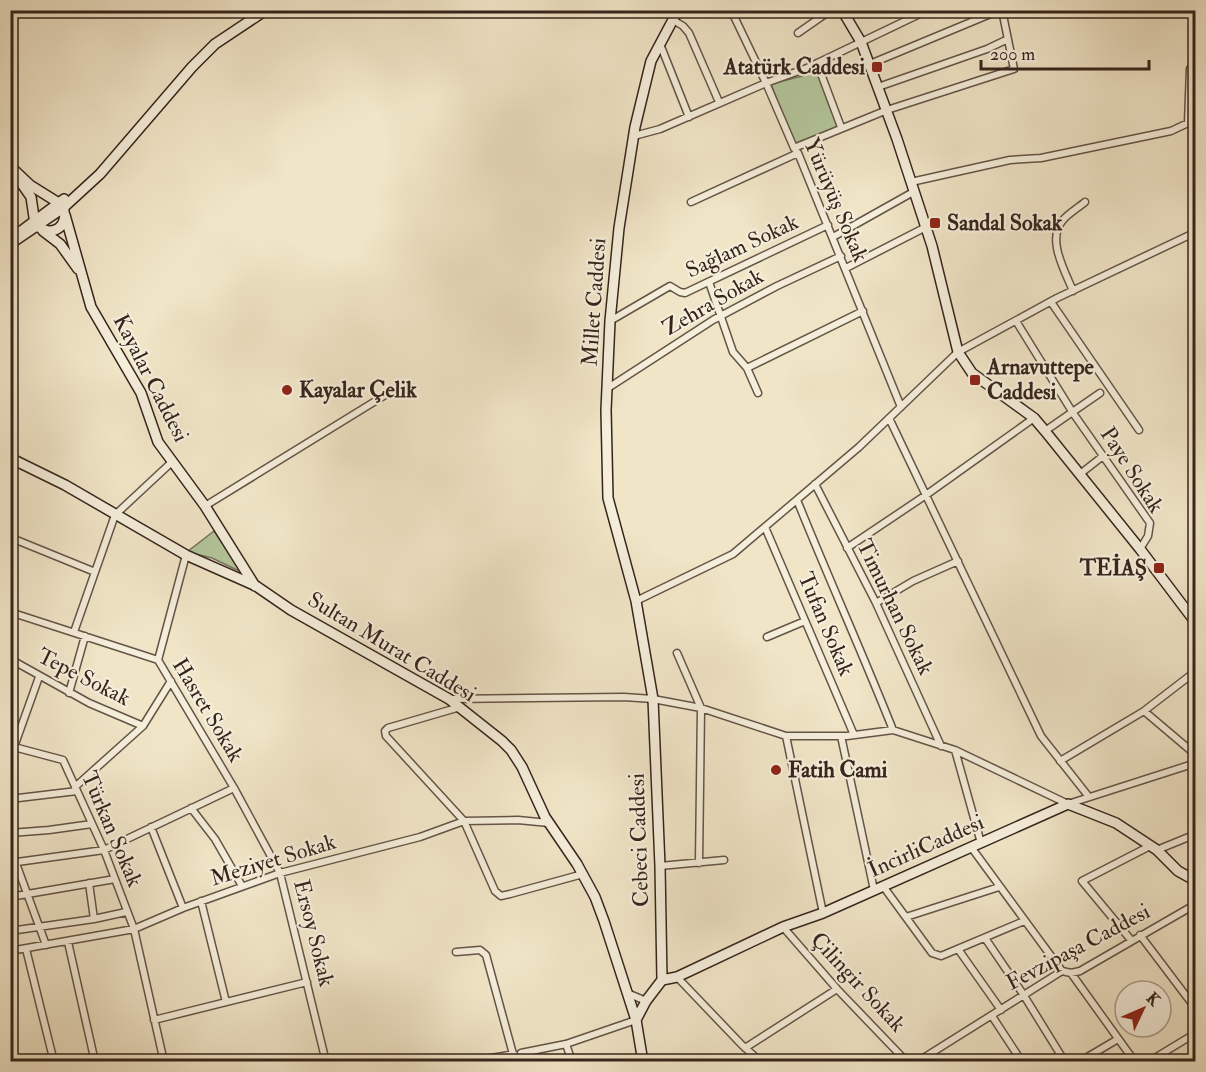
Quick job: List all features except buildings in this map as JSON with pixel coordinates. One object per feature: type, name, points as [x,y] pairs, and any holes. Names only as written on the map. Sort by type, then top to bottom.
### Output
[{"type":"street","points":[[10,244],[100,174],[192,67],[215,44],[267,10]]},
{"type":"street","name":"Yürüyüş Sokak","points":[[730,10],[766,82],[828,225],[901,407]]},
{"type":"street","points":[[798,33],[831,10]]},
{"type":"street","points":[[842,10],[861,42],[887,110],[926,227],[958,352],[972,373],[1034,418],[1195,621]]},
{"type":"street","points":[[634,136],[660,129],[766,82],[817,63],[928,10]]},
{"type":"street","points":[[692,202],[841,128],[887,110],[1014,69],[1001,10],[870,64]]},
{"type":"street","points":[[674,15],[689,33],[719,102]]},
{"type":"street","name":"Millet Caddesi","points":[[653,699],[636,601],[608,498],[610,321],[619,228],[634,136],[651,61],[674,15]]},
{"type":"street","points":[[878,87],[987,49],[1008,39]]},
{"type":"street","points":[[660,44],[689,117]]},
{"type":"street","points":[[817,63],[841,128]]},
{"type":"street","points":[[833,237],[913,187],[1010,160],[1041,158],[1171,131],[1188,123],[1190,69],[1196,68]]},
{"type":"street","points":[[10,166],[30,185],[60,206]]},
{"type":"street","points":[[10,166],[31,197],[37,223]]},
{"type":"street","points":[[60,206],[41,200],[33,208],[37,223],[60,244],[81,273]]},
{"type":"street","points":[[1073,291],[1060,260],[1055,237],[1062,220],[1085,202]]},
{"type":"street","name":"Kayalar Caddesi","points":[[60,206],[91,307],[141,393],[158,442],[205,506],[256,586]]},
{"type":"street","points":[[10,238],[37,223]]},
{"type":"street","name":"Sağlam Sokak","points":[[610,321],[670,286],[680,292],[685,292],[828,225]]},
{"type":"street","points":[[846,268],[926,227]]},
{"type":"street","points":[[636,601],[733,554],[889,418],[958,352],[1051,302],[1196,232]]},
{"type":"street","name":"Zehra Sokak","points":[[608,388],[720,316],[841,256]]},
{"type":"street","points":[[709,282],[733,352],[747,368],[758,393]]},
{"type":"street","points":[[1051,302],[1139,430]]},
{"type":"street","points":[[747,368],[863,311]]},
{"type":"street","name":"Paye Sokak","points":[[1016,321],[1073,413],[1150,523],[1148,536],[1140,549]]},
{"type":"street","points":[[205,506],[395,389]]},
{"type":"street","points":[[1045,431],[1100,393]]},
{"type":"street","points":[[889,418],[1041,736],[1089,797]]},
{"type":"street","points":[[847,548],[1034,418]]},
{"type":"street","points":[[1080,474],[1103,456]]},
{"type":"street","name":"Sultan Murat Caddesi","points":[[10,458],[65,485],[186,555],[256,586],[291,610],[449,699],[511,750],[522,767],[549,823],[583,874],[604,921],[636,1020]]},
{"type":"street","points":[[74,632],[116,515],[172,461]]},
{"type":"street","name":"Timurhan Sokak","points":[[815,484],[876,603],[941,746]]},
{"type":"street","points":[[797,500],[829,579],[848,617],[893,730]]},
{"type":"street","name":"Tufan Sokak","points":[[765,526],[854,735]]},
{"type":"street","points":[[14,539],[95,572]]},
{"type":"street","points":[[158,660],[186,555]]},
{"type":"street","points":[[876,603],[913,581],[958,561]]},
{"type":"street","name":"Hasret Sokak","points":[[10,612],[158,660],[234,788]]},
{"type":"street","points":[[767,637],[805,621]]},
{"type":"street","points":[[69,693],[85,636]]},
{"type":"street","points":[[677,653],[701,708],[699,863]]},
{"type":"street","name":"Tepe Sokak","points":[[10,659],[88,703],[143,726]]},
{"type":"street","points":[[1060,761],[1144,711],[1195,673]]},
{"type":"street","name":"Türkan Sokak","points":[[39,677],[14,747],[63,760],[104,850],[134,929],[164,1062]]},
{"type":"street","points":[[10,798],[76,789],[143,726],[171,681]]},
{"type":"street","points":[[449,699],[616,697],[653,699],[701,708],[786,736],[841,736],[893,730],[955,750],[1068,804],[1116,824],[1153,848],[1178,872],[1196,881]]},
{"type":"street","name":"Cebeci Caddesi","points":[[653,699],[662,980]]},
{"type":"street","points":[[460,707],[388,728],[385,731],[389,740],[464,821],[495,891],[501,896],[583,874]]},
{"type":"street","points":[[1144,711],[1196,754]]},
{"type":"street","points":[[786,736],[823,913]]},
{"type":"street","points":[[841,736],[878,888],[906,917],[932,952],[941,956],[1024,921]]},
{"type":"street","points":[[955,750],[981,843]]},
{"type":"street","points":[[1068,804],[1196,763]]},
{"type":"street","points":[[13,863],[104,850],[234,788]]},
{"type":"street","name":"Ersoy Sokak","points":[[234,788],[280,873],[326,1062]]},
{"type":"street","name":"İncirliCaddesi","points":[[662,980],[677,977],[783,927],[823,913],[1068,804]]},
{"type":"street","points":[[191,808],[215,839],[242,886]]},
{"type":"street","name":"Meziyet Sokak","points":[[10,951],[134,929],[201,901],[280,873],[420,837],[464,821],[518,820],[549,823]]},
{"type":"street","points":[[10,833],[92,824]]},
{"type":"street","points":[[151,827],[183,908]]},
{"type":"street","points":[[1131,940],[1082,881],[1153,848],[1194,835],[1196,844]]},
{"type":"street","points":[[10,847],[13,863],[28,893],[46,945]]},
{"type":"street","points":[[970,847],[1062,971]]},
{"type":"street","points":[[660,866],[724,860]]},
{"type":"street","points":[[10,897],[115,879]]},
{"type":"street","points":[[89,883],[94,919]]},
{"type":"street","points":[[906,917],[999,887]]},
{"type":"street","points":[[201,901],[226,1002]]},
{"type":"street","name":"Fevzipaşa Caddesi","points":[[917,1062],[1062,971],[1071,973],[1092,964],[1196,904]]},
{"type":"street","points":[[10,931],[40,928],[126,912]]},
{"type":"street","name":"Çilingir Sokak","points":[[783,927],[837,989],[907,1062]]},
{"type":"street","points":[[1140,935],[1195,1006]]},
{"type":"street","points":[[984,938],[1023,994],[1065,1062]]},
{"type":"street","points":[[68,942],[95,1062]]},
{"type":"street","points":[[26,949],[54,1062]]},
{"type":"street","points":[[456,952],[480,950],[486,955],[513,1054]]},
{"type":"street","points":[[958,950],[1001,1010]]},
{"type":"street","points":[[1071,973],[1113,1032]]},
{"type":"street","points":[[677,977],[761,1062]]},
{"type":"street","points":[[643,1062],[636,1020],[646,1001],[662,980]]},
{"type":"street","points":[[154,1020],[307,982]]},
{"type":"street","points":[[745,1048],[837,989]]},
{"type":"street","points":[[626,993],[646,1001]]},
{"type":"street","points":[[992,1016],[1022,1062]]},
{"type":"street","points":[[468,1062],[566,1044],[636,1020]]},
{"type":"street","points":[[1148,1062],[1196,1033]]},
{"type":"street","points":[[1079,1062],[1118,1039],[1135,1062]]},
{"type":"street","points":[[566,1044],[572,1062]]},
{"type":"street","points":[[521,1053],[523,1062]]},
{"type":"green space","points":[[818,72],[839,127],[794,144],[771,84]]},
{"type":"green space","points":[[214,531],[240,569],[239,571],[212,558],[187,552]]},
{"type":"place","name":"Atatürk Caddesi","points":[[877,67]]},
{"type":"place","name":"Sandal Sokak","points":[[935,223]]},
{"type":"place","name":"Arnavuttepe Caddesi","points":[[975,380]]},
{"type":"place","name":"Kayalar Çelik","points":[[287,390]]},
{"type":"place","name":"TEİAŞ","points":[[1159,568]]},
{"type":"place","name":"Fatih Cami","points":[[776,770]]}]
